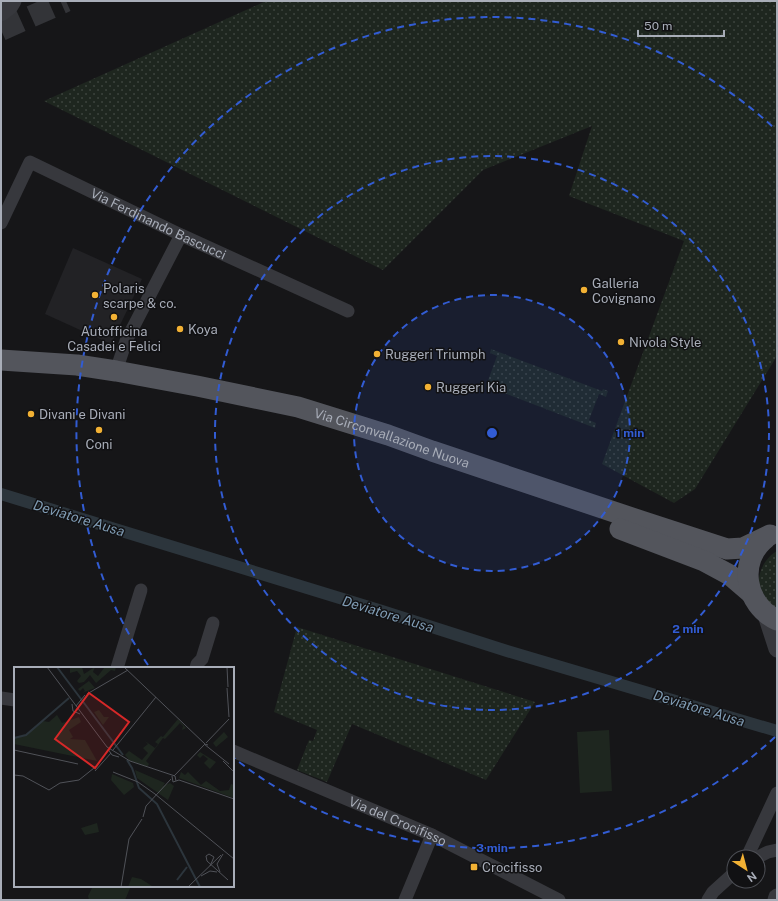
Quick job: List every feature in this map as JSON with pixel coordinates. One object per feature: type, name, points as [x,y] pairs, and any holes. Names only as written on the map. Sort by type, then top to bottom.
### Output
[{"type":"main road","name":"Via Circonvallazione Nuova","points":[[1,360],[76,365],[116,371],[298,407],[329,416],[636,520],[727,548],[743,548],[774,533]]},
{"type":"main road","name":"Via Circonvallazione Nuova","points":[[1,374],[48,376],[163,392],[228,405],[310,425],[423,461],[640,536],[704,561],[730,575],[751,593]]},
{"type":"main road","points":[[771,616],[754,600],[751,593],[748,574],[752,556],[760,544],[774,533]]},
{"type":"street","points":[[1,13],[10,6],[12,1]]},
{"type":"street","name":"Via Ferdinando Bascucci","points":[[1,223],[30,162],[181,235],[348,311]]},
{"type":"street","points":[[116,371],[126,341],[181,235]]},
{"type":"street","points":[[117,667],[141,590]]},
{"type":"street","points":[[771,616],[777,649]]},
{"type":"street","points":[[196,667],[202,659],[213,624]]},
{"type":"street","points":[[1,698],[14,700]]},
{"type":"street","name":"Via del Crocifisso","points":[[234,750],[432,835],[559,900]]},
{"type":"street","points":[[751,849],[777,794]]},
{"type":"street","points":[[405,900],[432,835]]},
{"type":"street","points":[[766,853],[777,850]]},
{"type":"street","points":[[708,900],[713,892],[726,880]]},
{"type":"shaded area","points":[[266,1],[777,1],[777,356],[695,489],[674,503],[602,464],[684,241],[569,196],[592,126],[483,170],[383,270],[44,101]]},
{"type":"shaded area","points":[[73,248],[142,279],[111,344],[45,314]]},
{"type":"shaded area","points":[[491,349],[602,391],[603,389],[608,391],[606,397],[599,394],[589,420],[596,423],[595,428],[478,383],[486,386],[497,356],[490,353]]},
{"type":"shaded area","points":[[777,551],[777,612],[762,595],[759,587],[759,581],[764,563]]},
{"type":"shaded area","points":[[297,627],[535,702],[486,780],[352,724],[327,782],[297,770],[309,740],[313,741],[317,730],[274,712]]},
{"type":"shaded area","points":[[609,730],[612,791],[580,793],[577,732]]},
{"type":"shaded area","points":[[92,887],[131,887],[125,900],[89,900],[88,896]]},
{"type":"waterway","name":"Deviatore Ausa","points":[[1,494],[507,651],[777,731]]},
{"type":"tunnel","points":[[1,30],[66,1]]},
{"type":"place","name":"Galleria Covignano","points":[[584,290]]},
{"type":"place","name":"Polaris scarpe & co.","points":[[95,295]]},
{"type":"place","name":"Autofficina Casadei e Felici","points":[[114,317]]},
{"type":"place","name":"Koya","points":[[180,329]]},
{"type":"place","name":"Nivola Style","points":[[621,342]]},
{"type":"place","name":"Ruggeri Triumph","points":[[377,354]]},
{"type":"place","name":"Ruggeri Kia","points":[[428,387]]},
{"type":"place","name":"Divani e Divani","points":[[31,414]]},
{"type":"place","name":"Coni","points":[[99,430]]},
{"type":"place","name":"Crocifisso","points":[[474,867]]}]
